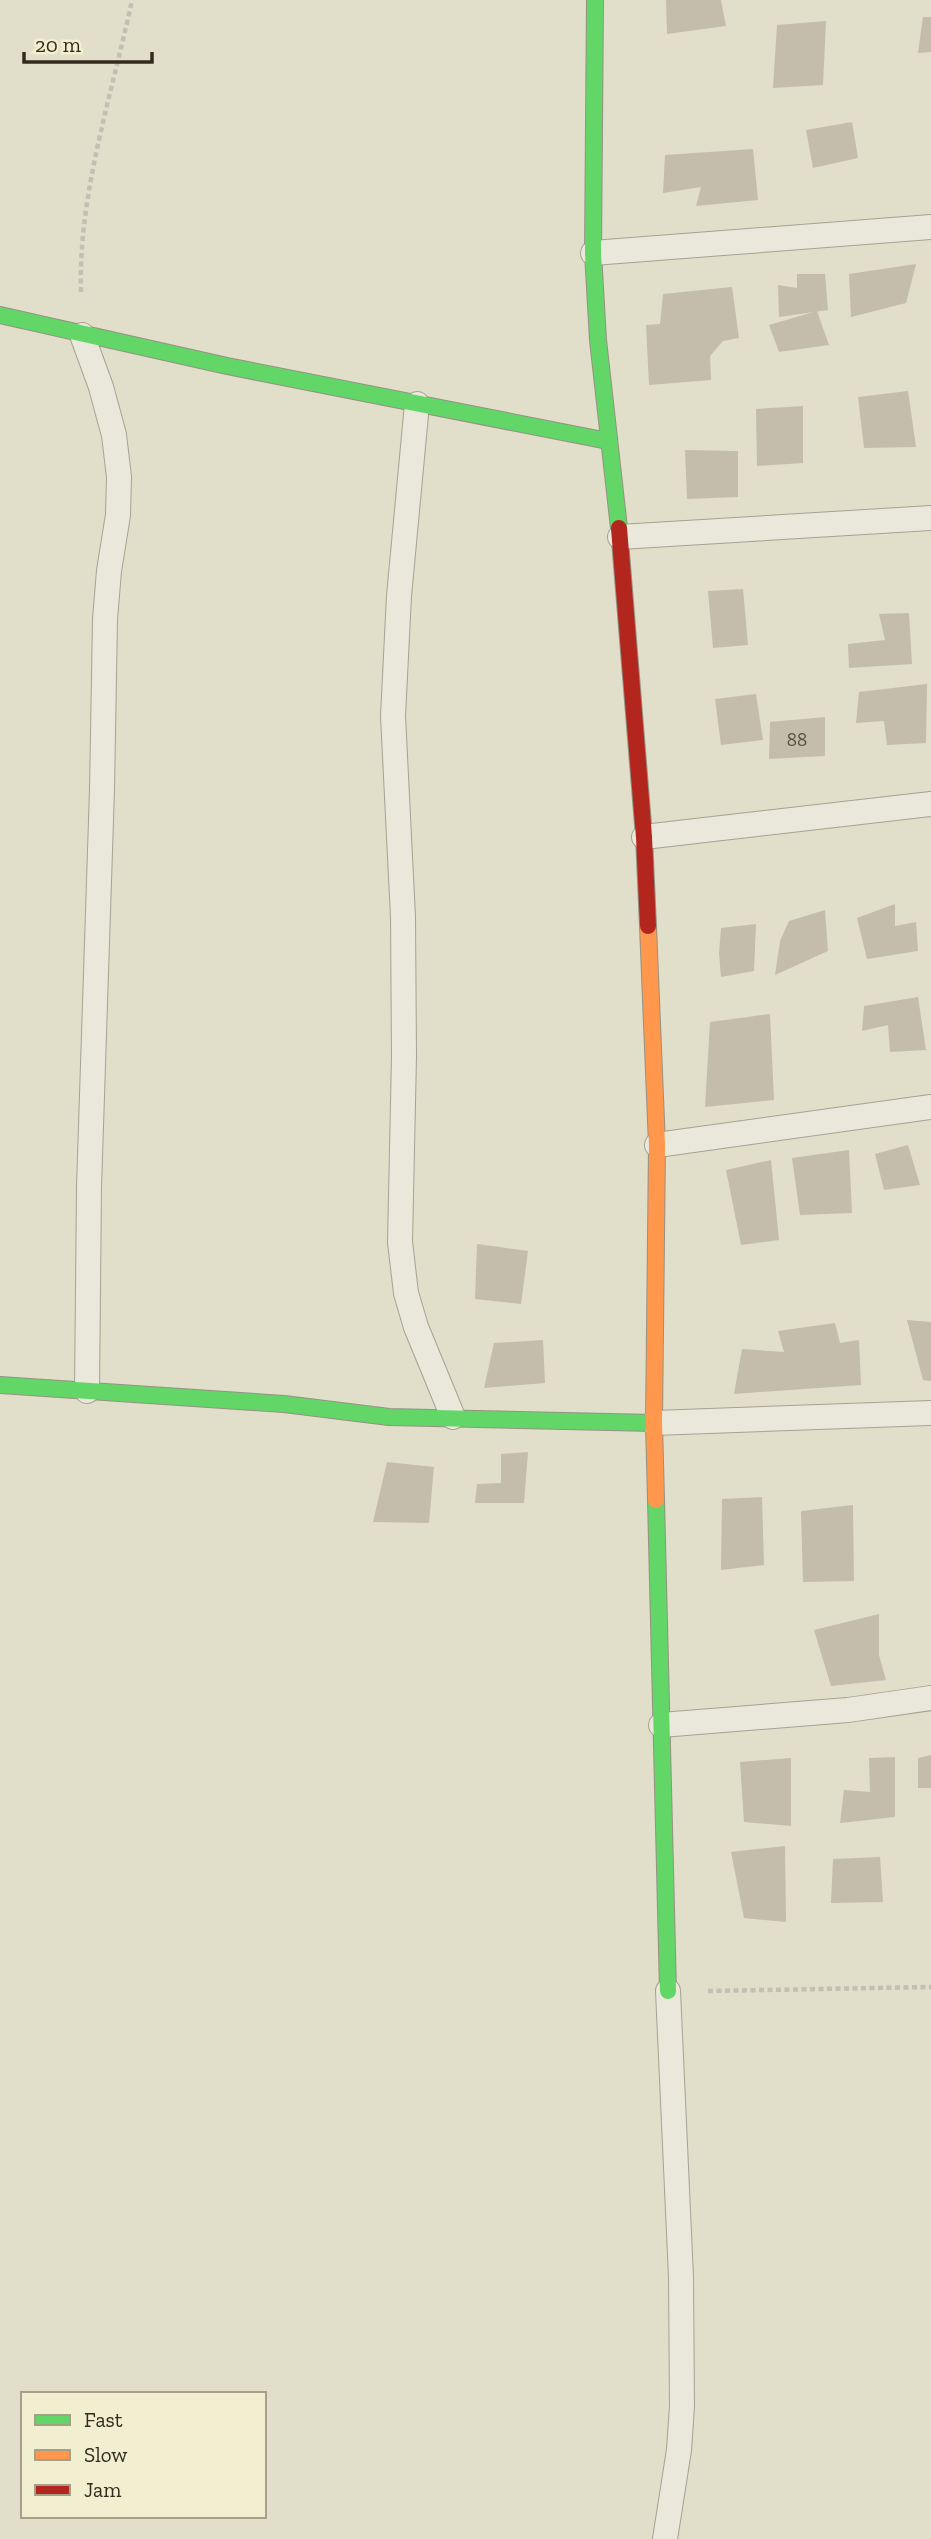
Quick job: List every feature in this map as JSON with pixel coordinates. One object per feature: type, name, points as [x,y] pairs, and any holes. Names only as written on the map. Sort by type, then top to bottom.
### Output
[{"type":"street","points":[[595,0],[593,253],[598,340],[620,537],[644,837],[657,1145],[654,1423],[668,1991]]},
{"type":"street","points":[[0,314],[82,335],[608,441]]},
{"type":"street","points":[[0,1385],[284,1404],[388,1417],[654,1423]]},
{"type":"lane","points":[[593,253],[931,227]]},
{"type":"lane","points":[[82,335],[101,387],[114,435],[119,477],[118,515],[108,571],[105,620],[89,1186],[88,1391]]},
{"type":"lane","points":[[416,404],[398,607],[393,716],[403,916],[404,1056],[400,1242],[406,1293],[416,1327],[453,1417]]},
{"type":"lane","points":[[620,537],[931,518]]},
{"type":"lane","points":[[644,837],[931,804]]},
{"type":"lane","points":[[657,1145],[931,1107]]},
{"type":"lane","points":[[654,1423],[931,1413]]},
{"type":"lane","points":[[662,1725],[848,1710],[931,1698]]},
{"type":"lane","points":[[665,2539],[679,2450],[682,2406],[681,2277],[668,1991]]},
{"type":"path","points":[[82,335],[81,284],[94,168],[132,0]]},
{"type":"path","points":[[668,1991],[931,1987]]},
{"type":"building","points":[[666,0],[721,0],[726,26],[667,34]]},
{"type":"building","points":[[923,17],[931,17],[931,52],[918,53]]},
{"type":"building","points":[[826,21],[823,85],[773,88],[777,25]]},
{"type":"building","points":[[852,122],[858,158],[813,168],[806,130]]},
{"type":"building","points":[[753,149],[758,200],[696,206],[701,187],[663,193],[665,155]]},
{"type":"building","points":[[916,264],[906,303],[851,317],[849,274]]},
{"type":"building","points":[[797,274],[825,274],[828,310],[779,317],[778,285],[797,288]]},
{"type":"building","points":[[732,287],[739,338],[723,341],[710,356],[711,380],[649,385],[646,325],[660,324],[663,294]]},
{"type":"building","points":[[817,311],[829,345],[779,352],[769,325]]},
{"type":"building","points":[[908,391],[916,447],[864,448],[858,397]]},
{"type":"building","points":[[803,406],[803,463],[757,466],[756,409]]},
{"type":"building","points":[[685,450],[738,451],[738,497],[687,499]]},
{"type":"building","points":[[743,589],[748,645],[713,648],[708,591]]},
{"type":"building","points":[[909,613],[912,664],[849,668],[848,644],[885,640],[879,614]]},
{"type":"building","points":[[927,684],[926,743],[887,745],[884,721],[856,723],[859,692]]},
{"type":"building","points":[[756,694],[763,740],[721,745],[715,699]]},
{"type":"building","points":[[825,717],[825,756],[769,759],[770,722]]},
{"type":"building","points":[[895,904],[895,926],[916,922],[918,951],[867,959],[857,918]]},
{"type":"building","points":[[825,910],[828,951],[775,975],[780,941],[789,921]]},
{"type":"building","points":[[756,924],[754,971],[721,977],[721,928]]},
{"type":"building","points":[[918,997],[926,1050],[890,1052],[888,1025],[862,1031],[864,1006]]},
{"type":"building","points":[[770,1014],[774,1100],[705,1107],[710,1022]]},
{"type":"building","points":[[908,1145],[920,1185],[884,1190],[875,1154]]},
{"type":"building","points":[[849,1150],[852,1213],[800,1215],[792,1158]]},
{"type":"building","points":[[771,1160],[779,1240],[741,1245],[726,1170]]},
{"type":"building","points":[[477,1244],[528,1251],[521,1304],[475,1299]]},
{"type":"building","points":[[907,1320],[931,1322],[931,1381],[923,1380]]},
{"type":"building","points":[[835,1323],[840,1343],[859,1340],[861,1385],[734,1394],[742,1349],[784,1352],[778,1331]]},
{"type":"building","points":[[543,1340],[545,1383],[484,1388],[494,1343]]},
{"type":"building","points":[[528,1452],[524,1503],[475,1503],[477,1484],[501,1483],[501,1454]]},
{"type":"building","points":[[387,1462],[434,1467],[429,1523],[373,1522]]},
{"type":"building","points":[[762,1497],[764,1565],[721,1570],[722,1499]]},
{"type":"building","points":[[853,1505],[854,1581],[803,1582],[801,1511]]},
{"type":"building","points":[[879,1614],[879,1655],[886,1680],[831,1686],[814,1630]]},
{"type":"building","points":[[931,1755],[931,1788],[918,1788],[918,1758]]},
{"type":"building","points":[[895,1757],[895,1817],[840,1823],[844,1790],[870,1792],[869,1758]]},
{"type":"building","points":[[791,1758],[791,1826],[744,1822],[740,1762]]},
{"type":"building","points":[[785,1846],[786,1922],[744,1918],[731,1852]]},
{"type":"building","points":[[880,1857],[883,1902],[831,1903],[833,1859]]},
{"type":"traffic: fast","points":[[595,0],[593,253],[598,340],[619,528]]},
{"type":"traffic: fast","points":[[0,315],[227,366],[608,441]]},
{"type":"traffic: fast","points":[[0,1385],[284,1404],[389,1417],[654,1423]]},
{"type":"traffic: fast","points":[[656,1500],[668,1991]]},
{"type":"traffic: slow","points":[[648,926],[657,1145],[654,1423],[656,1500]]},
{"type":"traffic: jam","points":[[619,528],[644,837],[648,926]]}]
